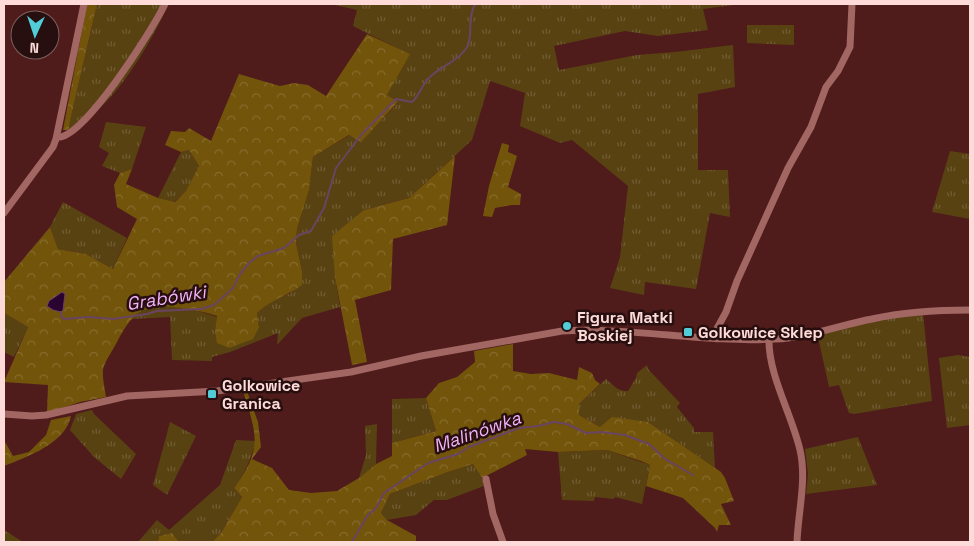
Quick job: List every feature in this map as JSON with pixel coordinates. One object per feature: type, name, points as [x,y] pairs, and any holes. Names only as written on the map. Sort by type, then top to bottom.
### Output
[{"type":"street","points":[[4,213],[52,147],[57,137],[84,4]]},
{"type":"street","points":[[57,137],[65,136],[93,111],[156,23],[165,4]]},
{"type":"street","points":[[714,338],[744,263],[784,175],[811,127],[826,87],[838,71],[850,47],[852,4]]},
{"type":"street","points":[[4,414],[46,415],[127,396],[217,391],[351,372],[421,356],[562,331],[582,330],[769,340],[783,339],[872,318],[921,312],[970,310]]},
{"type":"street","points":[[769,340],[770,356],[802,459],[797,542]]},
{"type":"street","points":[[486,479],[493,514],[503,542]]},
{"type":"green space","points":[[87,4],[97,4],[69,130],[63,130]]},
{"type":"green space","points":[[97,4],[163,4],[141,44],[92,111],[69,130],[70,121]]},
{"type":"green space","points":[[169,4],[147,46],[130,73],[99,109]]},
{"type":"green space","points":[[331,4],[741,4],[703,9],[708,30],[658,36],[625,31],[554,46],[559,70],[637,55],[733,45],[735,87],[698,94],[698,170],[728,170],[730,217],[710,213],[696,289],[645,282],[644,295],[610,288],[620,257],[628,186],[572,140],[560,143],[520,126],[525,93],[490,81],[472,140],[409,198],[364,210],[335,278],[340,307],[302,318],[277,345],[278,333],[212,357],[212,361],[172,360],[170,317],[131,319],[148,308],[162,305],[194,310],[217,317],[215,330],[259,327],[257,313],[266,303],[291,293],[302,271],[296,243],[297,229],[309,190],[313,157],[350,135],[361,141],[398,103],[387,95],[409,54],[353,26],[357,10]]},
{"type":"green space","points":[[747,25],[794,25],[794,45],[747,43]]},
{"type":"green space","points":[[367,34],[410,54],[387,95],[398,102],[361,142],[349,135],[313,157],[309,190],[297,229],[296,243],[302,271],[302,285],[268,304],[257,313],[259,327],[253,339],[229,348],[217,343],[215,330],[217,316],[182,308],[150,308],[136,315],[129,322],[104,366],[103,381],[106,397],[80,402],[47,413],[48,385],[4,382],[28,327],[4,313],[4,282],[50,227],[58,249],[86,254],[113,269],[137,219],[117,207],[114,185],[120,173],[132,169],[126,184],[158,198],[175,202],[186,191],[199,166],[189,150],[181,152],[165,145],[171,131],[185,132],[189,128],[211,141],[239,74],[280,86],[294,83],[308,85],[326,96]]},
{"type":"green space","points":[[106,122],[146,127],[132,169],[120,173],[102,166],[109,153],[99,147]]},
{"type":"green space","points":[[502,143],[509,145],[508,152],[517,156],[508,187],[521,194],[520,205],[495,208],[492,217],[483,216],[489,186]]},
{"type":"green space","points":[[189,150],[199,166],[186,192],[174,202],[158,198],[181,152]]},
{"type":"green space","points":[[950,151],[970,154],[970,219],[932,212]]},
{"type":"green space","points":[[455,156],[447,225],[393,239],[391,290],[355,300],[367,362],[352,365],[335,278],[332,236],[364,210],[409,198]]},
{"type":"green space","points":[[63,202],[127,238],[113,269],[86,254],[58,249],[50,227]]},
{"type":"green space","points":[[4,313],[28,327],[14,357],[4,352]]},
{"type":"green space","points":[[923,313],[932,401],[854,414],[849,413],[839,385],[829,387],[818,337],[820,333],[865,321]]},
{"type":"green space","points":[[513,344],[513,371],[531,374],[549,373],[577,380],[579,367],[592,373],[595,380],[600,384],[579,404],[579,415],[600,427],[612,417],[648,422],[721,472],[734,501],[721,504],[731,525],[719,525],[717,532],[683,498],[646,486],[650,465],[641,461],[607,450],[558,452],[525,449],[527,455],[482,478],[473,464],[390,494],[381,513],[387,520],[416,536],[416,542],[212,542],[221,533],[242,497],[234,488],[250,462],[253,452],[254,431],[243,391],[247,391],[258,422],[261,447],[252,459],[272,468],[289,490],[311,493],[337,491],[359,478],[376,464],[392,456],[392,443],[436,431],[426,398],[439,383],[457,377],[475,362],[474,351]]},
{"type":"green space","points":[[958,355],[970,357],[970,425],[947,428],[939,358]]},
{"type":"green space","points":[[647,365],[648,369],[680,403],[677,407],[694,428],[694,432],[713,432],[715,468],[648,422],[600,427],[579,415],[579,404],[606,379],[619,389],[628,391],[637,373]]},
{"type":"green space","points":[[426,398],[436,431],[392,443],[392,399]]},
{"type":"green space","points":[[92,410],[136,454],[121,479],[94,457],[70,430],[76,414]]},
{"type":"green space","points":[[71,416],[68,426],[54,441],[34,453],[4,466],[4,440],[13,456],[29,452],[46,435],[51,420]]},
{"type":"green space","points":[[170,422],[196,436],[167,495],[153,485]]},
{"type":"green space","points":[[377,424],[376,464],[359,478],[366,455],[365,426]]},
{"type":"green space","points":[[858,437],[877,485],[806,494],[808,474],[805,449]]},
{"type":"green space","points":[[236,440],[256,441],[247,466],[234,488],[242,497],[221,533],[212,542],[179,542],[172,533],[159,536],[158,542],[138,542],[157,520],[169,530],[220,485]]},
{"type":"green space","points":[[607,450],[650,465],[642,504],[615,497],[614,499],[595,497],[594,501],[562,500],[558,452]]},
{"type":"green space","points":[[473,464],[482,478],[484,486],[447,500],[434,500],[416,515],[387,520],[381,513],[390,494]]},
{"type":"green space","points":[[4,530],[23,542],[4,542]]},
{"type":"green space","points":[[172,533],[179,542],[158,542],[159,536]]},
{"type":"shaded area","points":[[62,292],[65,294],[63,310],[61,312],[47,306],[49,301]]},
{"type":"waterway","name":"Grabówki","points":[[61,312],[61,316],[64,319],[89,317],[113,319],[157,311],[201,309],[214,305],[233,288],[240,274],[250,262],[258,256],[284,248],[299,235],[311,231],[324,208],[336,168],[361,135],[396,99],[412,102],[430,77],[465,50],[468,45],[471,15],[475,4]]},
{"type":"waterway","name":"Malinówka","points":[[352,542],[367,516],[376,508],[384,493],[428,463],[458,454],[469,447],[519,428],[554,422],[567,424],[586,433],[602,432],[625,435],[649,444],[665,459],[693,475]]},
{"type":"place","name":"Figura Matki Boskiej","points":[[567,326]]},
{"type":"place","name":"Golkowice Sklep","points":[[688,332]]},
{"type":"place","name":"Golkowice Granica","points":[[212,394]]}]
